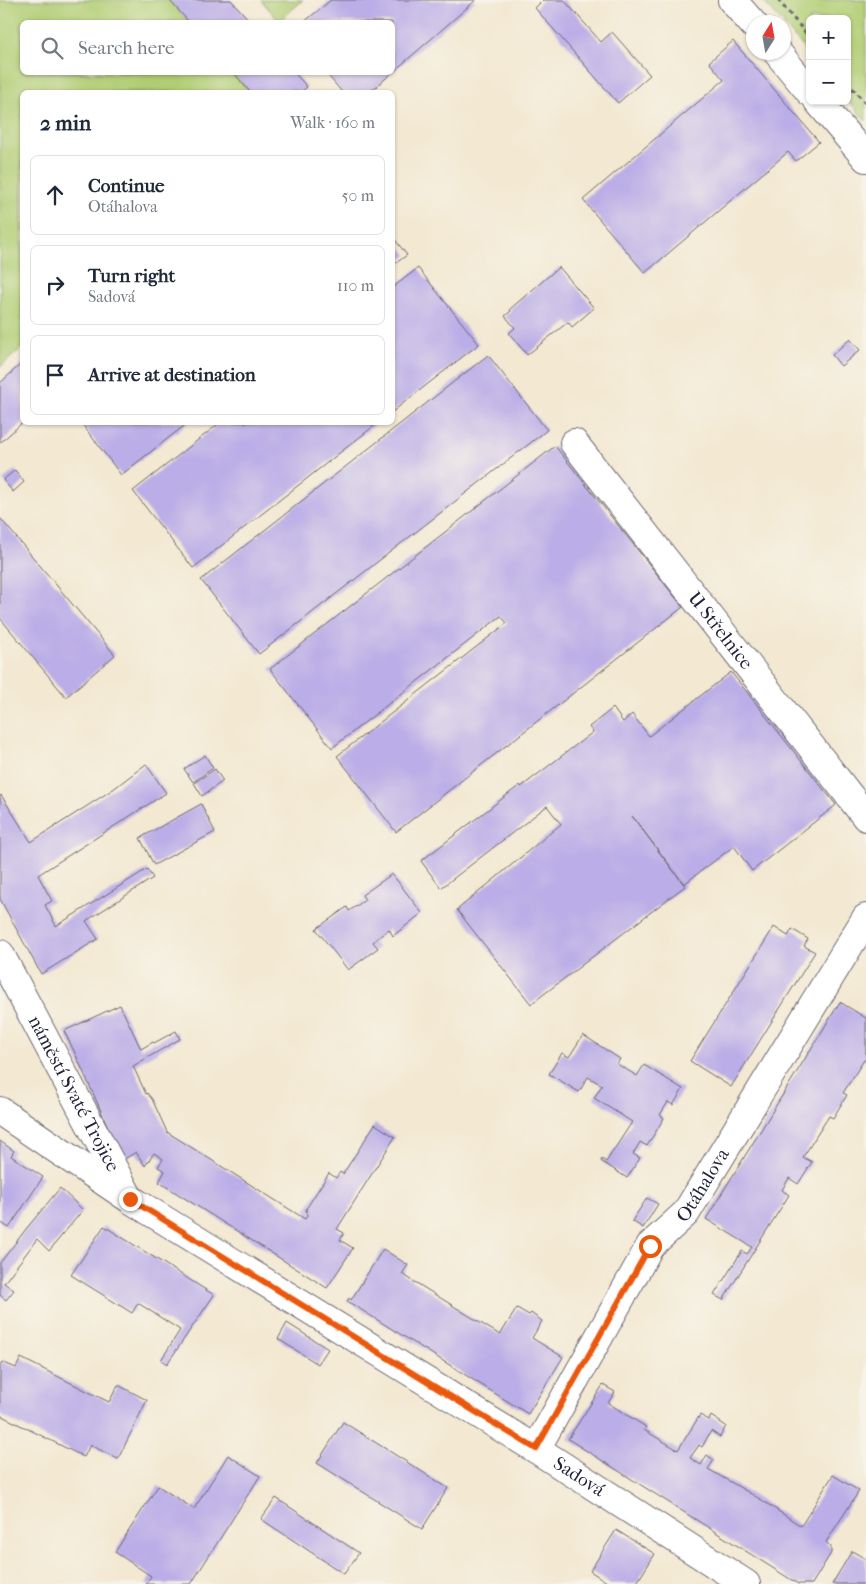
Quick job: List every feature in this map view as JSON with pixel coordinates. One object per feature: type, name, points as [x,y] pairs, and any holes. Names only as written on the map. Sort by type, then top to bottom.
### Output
[{"type":"street","points":[[732,0],[746,16]]},
{"type":"street","points":[[784,60],[806,87]]},
{"type":"street","points":[[821,105],[866,158]]},
{"type":"street","name":"U Střelnice","points":[[574,443],[866,817]]},
{"type":"street","name":"Otáhalova","points":[[536,1449],[650,1246],[686,1212],[866,918]]},
{"type":"street","name":"náměstí Svaté Trojice","points":[[2,965],[130,1199]]},
{"type":"street","name":"náměstí Svaté Trojice","points":[[0,1111],[130,1199]]},
{"type":"street","name":"Sadová","points":[[130,1199],[536,1449],[746,1584]]},
{"type":"path","points":[[778,0],[806,33]]},
{"type":"path","points":[[851,87],[866,104]]},
{"type":"green space","points":[[0,0],[169,0],[187,20],[20,20],[20,75],[235,75],[248,90],[20,90],[20,350],[0,367]]},
{"type":"green space","points":[[261,0],[303,0],[280,20]]},
{"type":"green space","points":[[762,0],[866,0],[866,121],[851,104],[851,15],[806,15],[806,50],[791,33],[791,15],[776,15]]},
{"type":"building","points":[[169,0],[231,0],[249,20],[187,20]]},
{"type":"building","points":[[331,0],[476,0],[395,70],[395,20],[306,20]]},
{"type":"building","points":[[543,0],[564,0],[601,42],[612,32],[650,75],[618,103],[535,8]]},
{"type":"building","points":[[733,41],[746,56],[746,60],[749,60],[819,142],[796,161],[788,152],[645,273],[583,200],[724,80],[709,62]]},
{"type":"building","points":[[236,75],[297,75],[307,87],[303,90],[248,90]]},
{"type":"building","points":[[328,75],[390,75],[372,90],[340,90]]},
{"type":"building","points":[[395,240],[407,255],[395,264]]},
{"type":"building","points":[[559,267],[594,308],[572,327],[568,322],[527,355],[509,333],[515,328],[505,316],[511,311],[510,309]]},
{"type":"building","points":[[418,268],[479,344],[395,410],[395,286]]},
{"type":"building","points":[[850,339],[860,350],[841,366],[832,355]]},
{"type":"building","points":[[488,355],[547,430],[259,654],[201,580]]},
{"type":"building","points":[[20,365],[20,425],[0,443],[0,383]]},
{"type":"building","points":[[83,425],[185,425],[121,475]]},
{"type":"building","points":[[217,425],[375,425],[193,568],[133,491]]},
{"type":"building","points":[[555,446],[683,607],[396,832],[337,756],[507,623],[501,616],[332,748],[270,669]]},
{"type":"building","points":[[15,470],[24,482],[13,492],[3,480]]},
{"type":"building","points":[[0,518],[115,655],[66,697],[0,618]]},
{"type":"building","points":[[731,672],[836,805],[752,871],[734,846],[684,884],[632,816],[685,886],[531,1004],[457,910],[561,824],[547,806],[441,888],[421,861],[593,732],[589,727],[613,708],[623,722],[632,714],[649,736]]},
{"type":"building","points":[[205,755],[213,768],[193,782],[184,769]]},
{"type":"building","points":[[146,764],[166,793],[38,875],[52,901],[45,905],[56,926],[147,869],[153,878],[86,921],[98,939],[41,974],[0,899],[0,796],[31,842],[112,790]]},
{"type":"building","points":[[215,769],[223,781],[202,796],[194,783]]},
{"type":"building","points":[[201,804],[215,832],[154,865],[140,838]]},
{"type":"building","points":[[392,874],[422,913],[393,936],[389,929],[373,942],[378,948],[348,970],[316,929],[347,907],[349,911],[365,900],[362,895]]},
{"type":"building","points":[[774,927],[788,936],[792,929],[808,939],[804,946],[815,952],[731,1087],[690,1061]]},
{"type":"building","points":[[840,1002],[866,1018],[866,1061],[864,1060],[843,1093],[847,1095],[833,1118],[829,1116],[803,1157],[812,1162],[798,1184],[789,1178],[782,1190],[789,1195],[723,1300],[714,1295],[742,1251],[747,1254],[752,1247],[706,1219]]},
{"type":"building","points":[[120,1005],[141,1049],[176,1031],[180,1039],[133,1066],[146,1094],[152,1099],[167,1132],[305,1219],[307,1216],[306,1209],[329,1173],[336,1178],[340,1172],[343,1174],[375,1124],[395,1137],[337,1229],[344,1233],[340,1240],[353,1248],[327,1288],[159,1182],[165,1171],[158,1167],[163,1159],[154,1153],[145,1166],[136,1152],[123,1160],[64,1031]]},
{"type":"building","points":[[583,1035],[620,1059],[617,1064],[637,1076],[644,1065],[683,1089],[673,1105],[668,1102],[660,1115],[664,1118],[647,1146],[640,1142],[633,1154],[640,1158],[627,1178],[601,1161],[602,1159],[606,1162],[632,1122],[594,1098],[602,1085],[588,1077],[579,1092],[549,1074],[562,1053],[569,1057]]},
{"type":"building","points":[[0,1141],[14,1151],[11,1156],[43,1177],[9,1228],[0,1222]]},
{"type":"building","points":[[60,1188],[83,1210],[49,1251],[37,1239],[4,1283],[14,1290],[6,1300],[0,1295],[0,1263]]},
{"type":"building","points":[[647,1198],[658,1204],[643,1228],[632,1221]]},
{"type":"building","points":[[104,1226],[214,1295],[167,1364],[161,1360],[180,1330],[138,1303],[132,1313],[71,1275]]},
{"type":"building","points":[[383,1249],[408,1265],[402,1274],[500,1335],[517,1308],[529,1315],[531,1313],[542,1321],[532,1338],[563,1357],[528,1414],[347,1301],[349,1298],[351,1300]]},
{"type":"building","points":[[287,1323],[328,1349],[318,1364],[278,1339]]},
{"type":"building","points":[[21,1358],[109,1402],[118,1385],[147,1400],[118,1459],[90,1445],[84,1457],[0,1415],[0,1365],[2,1362],[16,1368]]},
{"type":"building","points":[[603,1385],[615,1392],[608,1403],[646,1427],[644,1430],[678,1450],[700,1415],[709,1420],[711,1416],[726,1426],[720,1437],[711,1431],[702,1447],[699,1445],[690,1458],[701,1465],[707,1455],[714,1460],[708,1469],[760,1499],[801,1526],[833,1475],[859,1491],[826,1542],[831,1547],[831,1553],[812,1584],[798,1584],[568,1439]]},
{"type":"building","points":[[343,1422],[448,1488],[422,1529],[317,1463]]},
{"type":"building","points":[[228,1455],[260,1476],[191,1584],[146,1584],[151,1576],[115,1552],[158,1486],[194,1509]]},
{"type":"building","points":[[276,1498],[359,1553],[344,1574],[261,1519]]},
{"type":"building","points":[[616,1530],[655,1554],[636,1584],[610,1584],[590,1571]]},
{"type":"building","points":[[852,1551],[866,1559],[866,1584],[832,1584]]},
{"type":"route","points":[[130,1199],[536,1449],[650,1246]]}]
